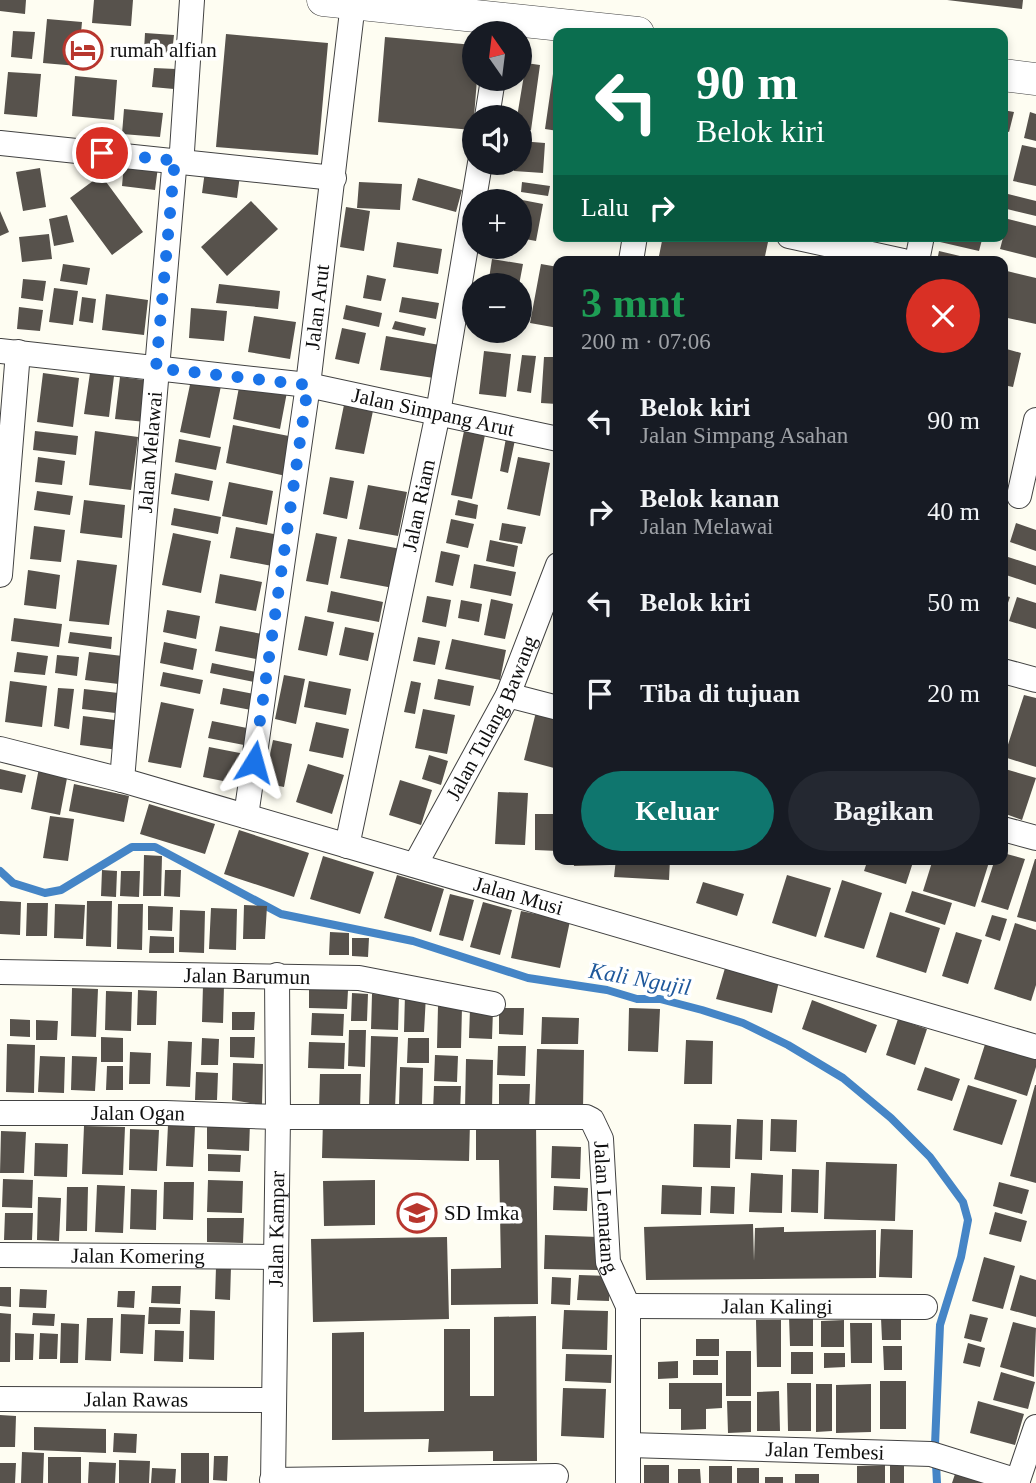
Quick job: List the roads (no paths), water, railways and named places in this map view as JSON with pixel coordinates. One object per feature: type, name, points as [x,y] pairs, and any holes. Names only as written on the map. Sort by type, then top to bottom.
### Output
[{"type":"street","name":"Jalan Melawai","points":[[122,780],[174,169],[182,151],[192,0]]},
{"type":"street","points":[[338,2],[468,21]]},
{"type":"street","name":"Jalan Arut","points":[[246,816],[308,385],[334,178],[338,2]]},
{"type":"street","points":[[532,28],[553,29]]},
{"type":"street","points":[[1008,76],[1036,79]]},
{"type":"street","points":[[0,143],[334,178]]},
{"type":"street","name":"Jalan Riam","points":[[347,846],[438,413],[478,175]]},
{"type":"street","points":[[816,242],[880,256]]},
{"type":"street","points":[[0,575],[9,352]]},
{"type":"street","name":"Jalan Simpang Arut","points":[[9,352],[308,385],[553,438]]},
{"type":"street","points":[[1019,496],[1036,420]]},
{"type":"street","name":"Jalan Tulang Bawang","points":[[415,865],[508,695],[553,578]]},
{"type":"street","points":[[1008,672],[1036,680]]},
{"type":"street","points":[[508,695],[553,707]]},
{"type":"street","name":"Jalan Musi","points":[[0,748],[122,780],[1036,1046]]},
{"type":"street","points":[[1008,830],[1036,838]]},
{"type":"street","name":"Jalan Barumun","points":[[0,972],[359,978],[492,1004]]},
{"type":"street","name":"Jalan Kampar","points":[[272,1481],[271,1400],[278,1117],[277,975]]},
{"type":"street","name":"Jalan Ogan","points":[[0,1113],[166,1113],[278,1117]]},
{"type":"street","name":"Jalan Lematang","points":[[278,1117],[586,1117],[592,1120],[601,1139],[608,1262],[628,1306],[628,1483]]},
{"type":"street","name":"Jalan Komering","points":[[0,1255],[275,1257]]},
{"type":"street","name":"Jalan Kalingi","points":[[628,1306],[925,1307]]},
{"type":"street","name":"Jalan Rawas","points":[[0,1399],[271,1400]]},
{"type":"street","points":[[1017,1482],[1036,1427]]},
{"type":"street","name":"Jalan Tembesi","points":[[629,1444],[941,1456],[1017,1482]]},
{"type":"street","points":[[272,1481],[474,1481],[556,1476]]},
{"type":"waterway","name":"Kali Ngujil","points":[[0,871],[13,883],[45,893],[61,890],[132,847],[155,847],[281,914],[413,941],[528,978],[607,990],[637,999],[660,999],[702,1010],[743,1023],[788,1045],[843,1078],[891,1118],[930,1157],[963,1202],[968,1220],[961,1257],[940,1325],[935,1445],[937,1483]]},
{"type":"place","name":"rumah alfian","points":[[83,50]]},
{"type":"place","name":"SD Imka","points":[[417,1213]]}]
